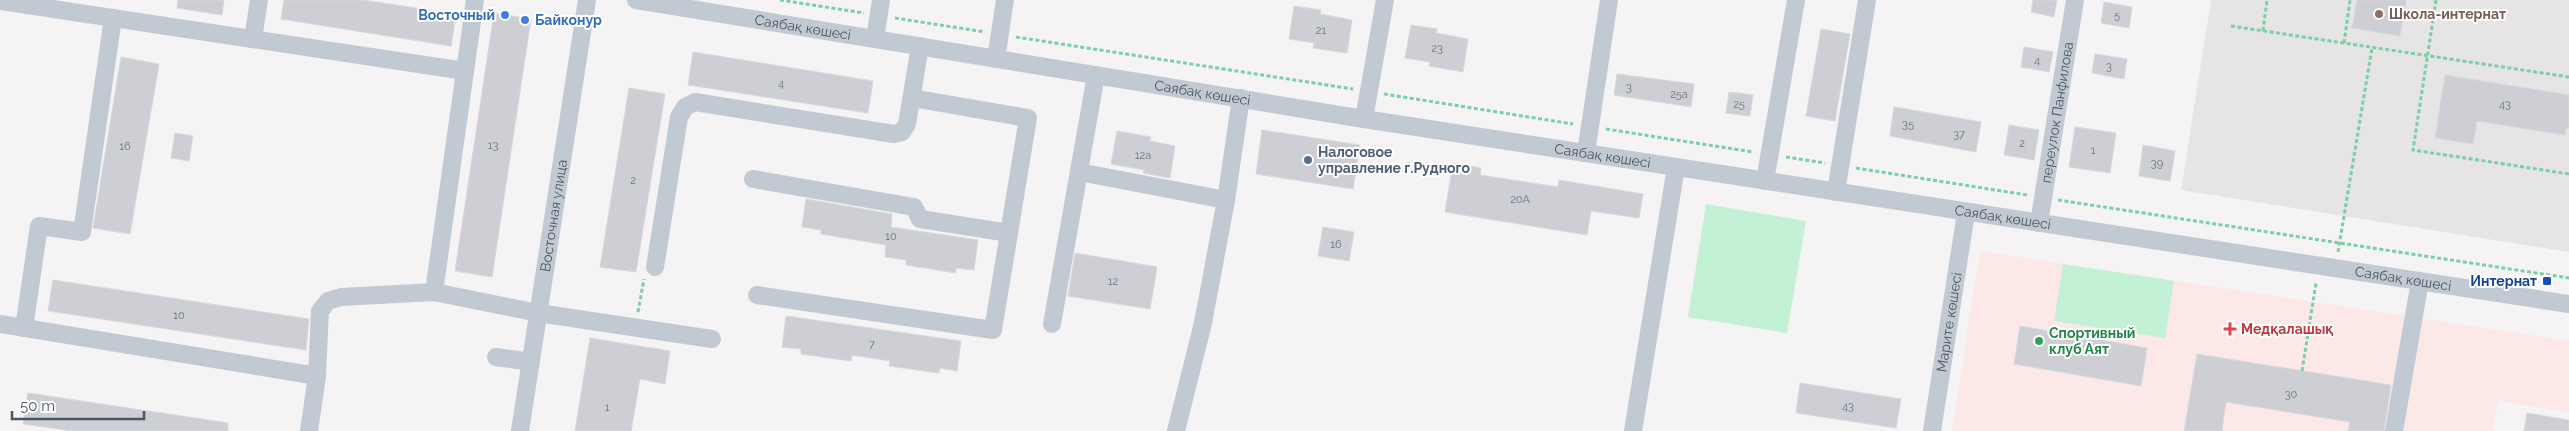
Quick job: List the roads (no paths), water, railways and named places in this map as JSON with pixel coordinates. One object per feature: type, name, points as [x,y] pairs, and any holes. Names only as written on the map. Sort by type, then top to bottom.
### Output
[{"type":"street","points":[[253,39],[260,0]]},
{"type":"street","points":[[434,292],[475,0]]},
{"type":"street","name":"Восточная улица","points":[[520,431],[587,0]]},
{"type":"street","name":"Саябақ көшесі","points":[[636,0],[1966,213],[2569,304]]},
{"type":"street","points":[[996,59],[1005,0]]},
{"type":"street","points":[[1364,118],[1385,0]]},
{"type":"street","points":[[1586,153],[1609,0]]},
{"type":"street","points":[[1765,181],[1796,0]]},
{"type":"street","points":[[1836,192],[1867,0]]},
{"type":"street","name":"переулок Панфилова","points":[[2039,224],[2076,0]]},
{"type":"street","points":[[0,1],[465,71]]},
{"type":"street","points":[[875,39],[880,8]]},
{"type":"street","points":[[24,328],[39,226],[82,232],[113,18]]},
{"type":"street","points":[[655,267],[679,117],[685,107],[695,102],[894,134],[902,132],[907,124],[920,46]]},
{"type":"street","points":[[1052,324],[1096,75]]},
{"type":"street","points":[[756,295],[993,330],[1028,118],[912,98]]},
{"type":"street","points":[[1176,431],[1202,323],[1226,200],[1241,98]]},
{"type":"street","points":[[1633,431],[1676,167]]},
{"type":"street","points":[[1079,172],[1226,200]]},
{"type":"street","points":[[753,179],[914,207],[920,219],[1010,233]]},
{"type":"street","name":"Марите көшесі","points":[[1932,431],[1966,213]]},
{"type":"street","points":[[2394,431],[2420,281]]},
{"type":"street","points":[[309,431],[317,376],[320,311],[328,301],[341,297],[434,292],[538,313],[712,339]]},
{"type":"street","points":[[0,324],[317,376]]},
{"type":"street","points":[[496,357],[530,362]]},
{"type":"place","name":"Школа-интернат","points":[[2379,14]]},
{"type":"place","name":"Восточный","points":[[505,15]]},
{"type":"place","name":"Байконур","points":[[525,20]]},
{"type":"place","name":"Налоговое управление г.Рудного","points":[[1308,160]]},
{"type":"place","name":"Интернат","points":[[2547,281]]},
{"type":"place","name":"Медқалашық","points":[[2230,329]]},
{"type":"place","name":"Спортивный клуб Аят","points":[[2039,341]]}]
